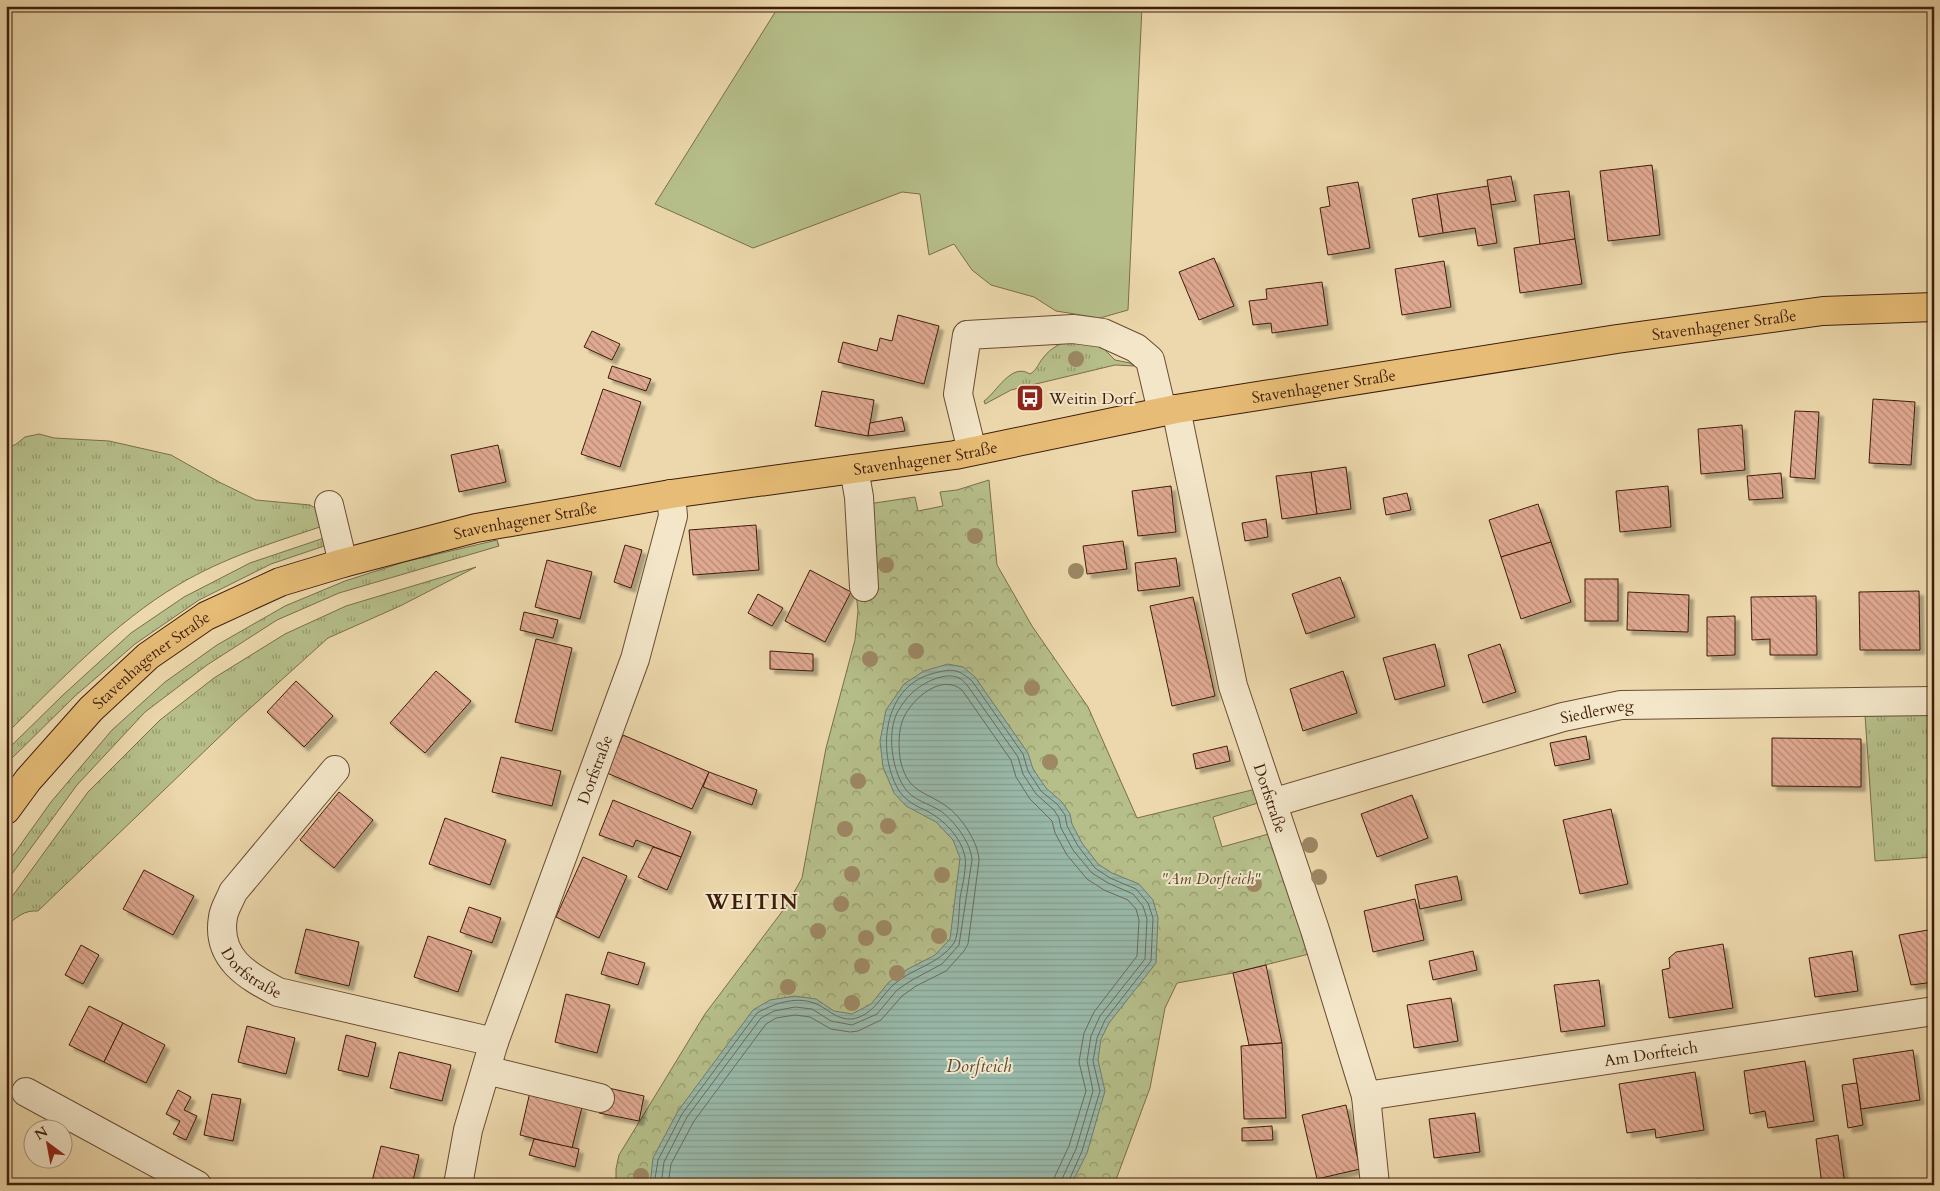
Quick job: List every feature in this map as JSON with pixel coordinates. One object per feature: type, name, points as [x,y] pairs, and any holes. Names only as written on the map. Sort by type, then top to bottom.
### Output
[{"type":"main road","name":"Stavenhagener Straße","points":[[6,810],[28,780],[91,709],[148,656],[206,616],[280,582],[343,563],[476,528],[670,494],[972,452],[1169,410],[1626,337],[1823,311],[1934,307]]},
{"type":"street","name":"Dorfstraße","points":[[972,452],[958,394],[967,335],[1073,330],[1103,334],[1136,348],[1150,360],[1169,410],[1233,686],[1315,930],[1366,1096],[1375,1185]]},
{"type":"street","points":[[854,469],[859,498],[864,587]]},
{"type":"street","name":"Dorfstraße","points":[[458,1185],[468,1130],[494,1042],[635,659],[673,516],[670,494]]},
{"type":"street","points":[[329,504],[343,563]]},
{"type":"street","name":"Siedlerweg","points":[[1272,803],[1564,717],[1621,705],[1934,701]]},
{"type":"street","name":"Dorfstraße","points":[[336,770],[233,892],[223,916],[222,935],[231,960],[251,978],[278,992],[494,1042]]},
{"type":"street","name":"Am Dorfteich","points":[[1366,1096],[1934,1011]]},
{"type":"street","points":[[486,1070],[600,1098]]},
{"type":"street","points":[[26,1092],[197,1185]]},
{"type":"green space","points":[[779,6],[1142,6],[1128,310],[1100,318],[1056,311],[1034,297],[991,285],[972,270],[954,244],[929,255],[920,194],[902,192],[753,248],[655,204]]},
{"type":"green space","points":[[1074,338],[1101,346],[1115,360],[1130,363],[1134,366],[1115,365],[1011,390],[985,404],[984,401],[1011,375],[1023,371],[1030,374],[1050,351]]},
{"type":"green space","points":[[39,434],[54,438],[109,441],[171,455],[256,500],[310,505],[320,511],[326,525],[232,558],[196,575],[155,600],[88,654],[6,734],[6,446],[15,445],[25,437]]},
{"type":"green space","name":"\"Am Dorfteich\"","points":[[989,480],[997,565],[1032,626],[1088,707],[1137,818],[1256,789],[1261,802],[1213,817],[1222,847],[1272,833],[1309,954],[1233,973],[1177,983],[1165,1008],[1150,1088],[1114,1185],[616,1185],[616,1169],[619,1155],[705,1014],[787,905],[802,878],[826,748],[855,640],[858,611],[852,555],[868,504],[915,497],[918,511],[943,506],[940,492],[957,490]]},
{"type":"green space","points":[[330,536],[330,544],[271,564],[199,600],[135,644],[75,696],[6,764],[6,751],[63,695],[131,633],[184,597],[250,563]]},
{"type":"green space","points":[[497,540],[499,546],[339,593],[277,620],[207,665],[145,712],[77,785],[6,882],[6,865],[51,802],[112,730],[165,682],[217,645],[285,606],[345,581],[404,562]]},
{"type":"green space","points":[[476,567],[400,606],[328,638],[237,720],[38,911],[25,913],[6,926],[6,905],[88,792],[160,720],[214,678],[285,634],[346,606]]},
{"type":"green space","points":[[1934,714],[1934,857],[1875,861],[1865,715]]},
{"type":"water","name":"Dorfteich","points":[[948,664],[963,667],[975,677],[1028,753],[1033,769],[1046,788],[1062,802],[1070,814],[1072,824],[1082,843],[1098,864],[1112,873],[1139,884],[1153,900],[1158,918],[1156,963],[1109,1023],[1101,1039],[1098,1060],[1105,1091],[1087,1153],[1071,1185],[650,1185],[653,1158],[678,1111],[753,1010],[770,1000],[795,996],[816,999],[834,1011],[852,1014],[871,1004],[889,982],[906,970],[935,955],[950,939],[960,858],[953,840],[936,822],[906,806],[894,793],[883,767],[880,741],[886,710],[904,684],[924,671]]},
{"type":"building","points":[[1652,165],[1660,235],[1608,241],[1600,171]]},
{"type":"building","points":[[1511,176],[1516,201],[1491,205],[1487,180]]},
{"type":"building","points":[[1358,182],[1370,248],[1328,255],[1320,208],[1330,206],[1327,187]]},
{"type":"building","points":[[1488,186],[1497,243],[1478,246],[1475,228],[1443,233],[1437,194]]},
{"type":"building","points":[[1569,191],[1575,239],[1540,245],[1534,195]]},
{"type":"building","points":[[1437,194],[1443,233],[1419,237],[1412,199]]},
{"type":"building","points":[[1575,239],[1582,284],[1520,293],[1514,248]]},
{"type":"building","points":[[1214,258],[1234,306],[1199,320],[1179,272]]},
{"type":"building","points":[[1444,261],[1451,307],[1402,315],[1395,269]]},
{"type":"building","points":[[1322,282],[1328,325],[1272,333],[1271,323],[1253,325],[1249,301],[1267,299],[1266,289]]},
{"type":"building","points":[[898,315],[939,326],[924,384],[838,362],[843,342],[877,351],[880,338],[892,341]]},
{"type":"building","points":[[592,331],[620,344],[612,360],[584,347]]},
{"type":"building","points":[[612,366],[651,379],[646,391],[608,378]]},
{"type":"building","points":[[603,389],[641,402],[620,467],[581,454]]},
{"type":"building","points":[[822,391],[874,400],[868,436],[815,426]]},
{"type":"building","points":[[1873,399],[1915,402],[1911,465],[1869,463]]},
{"type":"building","points":[[1795,411],[1819,412],[1815,479],[1790,477]]},
{"type":"building","points":[[902,417],[905,431],[868,436],[870,423]]},
{"type":"building","points":[[1742,425],[1745,470],[1701,474],[1698,429]]},
{"type":"building","points":[[498,445],[506,482],[459,492],[451,455]]},
{"type":"building","points":[[1346,467],[1351,509],[1317,514],[1311,472]]},
{"type":"building","points":[[1311,472],[1317,514],[1282,519],[1276,476]]},
{"type":"building","points":[[1781,473],[1783,498],[1749,500],[1747,476]]},
{"type":"building","points":[[1171,486],[1176,532],[1138,536],[1132,491]]},
{"type":"building","points":[[1668,486],[1671,527],[1620,532],[1616,491]]},
{"type":"building","points":[[1407,493],[1411,510],[1386,515],[1383,498]]},
{"type":"building","points":[[1538,504],[1551,542],[1501,557],[1489,520]]},
{"type":"building","points":[[1266,519],[1268,537],[1245,541],[1242,523]]},
{"type":"building","points":[[756,525],[759,570],[693,575],[689,530]]},
{"type":"building","points":[[1123,541],[1127,569],[1087,574],[1083,546]]},
{"type":"building","points":[[1551,542],[1571,602],[1521,619],[1501,557]]},
{"type":"building","points":[[625,545],[642,550],[631,588],[614,582]]},
{"type":"building","points":[[1176,558],[1180,586],[1138,591],[1135,563]]},
{"type":"building","points":[[547,560],[592,572],[580,619],[535,607]]},
{"type":"building","points":[[810,570],[851,592],[825,642],[785,621]]},
{"type":"building","points":[[1340,577],[1355,617],[1306,634],[1292,594]]},
{"type":"building","points":[[1585,579],[1618,579],[1618,621],[1585,621]]},
{"type":"building","points":[[1919,591],[1920,650],[1860,650],[1859,592]]},
{"type":"building","points":[[1628,592],[1689,595],[1688,632],[1627,630]]},
{"type":"building","points":[[758,594],[783,608],[772,626],[748,613]]},
{"type":"building","points":[[1816,596],[1817,655],[1770,655],[1770,639],[1752,640],[1751,597]]},
{"type":"building","points":[[1193,597],[1215,696],[1172,706],[1150,606]]},
{"type":"building","points":[[524,612],[558,620],[553,638],[520,630]]},
{"type":"building","points":[[1735,616],[1735,655],[1707,656],[1707,617]]},
{"type":"building","points":[[536,639],[572,648],[552,731],[515,722]]},
{"type":"building","points":[[1435,644],[1445,686],[1395,700],[1383,658]]},
{"type":"building","points":[[1500,644],[1516,692],[1483,703],[1468,655]]},
{"type":"building","points":[[770,651],[813,654],[813,671],[770,669]]},
{"type":"building","points":[[436,671],[471,701],[425,753],[390,723]]},
{"type":"building","points":[[1343,671],[1357,713],[1303,731],[1290,689]]},
{"type":"building","points":[[296,681],[333,716],[304,747],[267,712]]},
{"type":"building","points":[[623,735],[709,772],[692,809],[607,773]]},
{"type":"building","points":[[1586,736],[1590,759],[1555,766],[1550,743]]},
{"type":"building","points":[[1772,738],[1861,739],[1861,787],[1772,786]]},
{"type":"building","points":[[1227,746],[1230,761],[1196,769],[1193,754]]},
{"type":"building","points":[[501,757],[561,771],[552,806],[492,792]]},
{"type":"building","points":[[709,772],[757,790],[752,805],[703,787]]},
{"type":"building","points":[[339,792],[373,820],[334,868],[300,840]]},
{"type":"building","points":[[1412,795],[1428,838],[1377,857],[1361,814]]},
{"type":"building","points":[[613,800],[691,832],[681,857],[636,840],[633,847],[599,835]]},
{"type":"building","points":[[1611,809],[1628,884],[1580,894],[1563,820]]},
{"type":"building","points":[[445,818],[506,840],[490,885],[429,864]]},
{"type":"building","points":[[653,847],[681,857],[667,890],[638,877]]},
{"type":"building","points":[[583,857],[627,876],[599,938],[556,917]]},
{"type":"building","points":[[144,870],[194,896],[173,935],[123,909]]},
{"type":"building","points":[[1457,876],[1462,900],[1420,909],[1415,885]]},
{"type":"building","points":[[1415,899],[1424,940],[1373,952],[1364,911]]},
{"type":"building","points":[[469,907],[501,918],[492,943],[460,932]]},
{"type":"building","points":[[306,929],[359,942],[349,986],[295,973]]},
{"type":"building","points":[[1934,929],[1934,982],[1911,985],[1899,935]]},
{"type":"building","points":[[428,936],[472,951],[458,992],[414,977]]},
{"type":"building","points":[[1723,944],[1733,1008],[1669,1018],[1662,970],[1670,968],[1669,958],[1676,952]]},
{"type":"building","points":[[81,945],[99,955],[83,984],[65,975]]},
{"type":"building","points":[[1473,951],[1477,970],[1433,980],[1429,961]]},
{"type":"building","points":[[1852,951],[1858,991],[1815,997],[1809,958]]},
{"type":"building","points":[[608,952],[645,963],[638,985],[601,974]]},
{"type":"building","points":[[1266,965],[1282,1043],[1249,1045],[1233,973]]},
{"type":"building","points":[[1599,980],[1605,1026],[1561,1032],[1554,985]]},
{"type":"building","points":[[566,994],[610,1005],[597,1053],[555,1042]]},
{"type":"building","points":[[1451,998],[1458,1041],[1414,1048],[1407,1005]]},
{"type":"building","points":[[89,1006],[123,1023],[104,1062],[69,1045]]},
{"type":"building","points":[[123,1023],[165,1045],[146,1083],[104,1062]]},
{"type":"building","points":[[247,1026],[295,1038],[286,1074],[238,1062]]},
{"type":"building","points":[[346,1035],[376,1043],[368,1077],[338,1070]]},
{"type":"building","points":[[1282,1043],[1286,1118],[1244,1119],[1241,1046]]},
{"type":"building","points":[[1913,1050],[1920,1100],[1861,1109],[1853,1059]]},
{"type":"building","points":[[399,1052],[451,1065],[442,1101],[390,1088]]},
{"type":"building","points":[[1805,1061],[1814,1121],[1768,1128],[1765,1111],[1750,1114],[1744,1071]]},
{"type":"building","points":[[1695,1072],[1704,1130],[1656,1138],[1655,1129],[1627,1133],[1619,1084]]},
{"type":"building","points":[[1857,1083],[1863,1125],[1848,1128],[1842,1085]]},
{"type":"building","points":[[604,1087],[644,1096],[639,1121],[599,1113]]},
{"type":"building","points":[[178,1090],[191,1097],[184,1110],[197,1116],[186,1140],[173,1134],[180,1121],[166,1114]]},
{"type":"building","points":[[530,1092],[582,1107],[572,1148],[520,1135]]},
{"type":"building","points":[[212,1094],[241,1099],[233,1141],[204,1135]]},
{"type":"building","points":[[1346,1105],[1360,1169],[1317,1179],[1302,1115]]},
{"type":"building","points":[[1475,1113],[1480,1152],[1434,1158],[1429,1119]]},
{"type":"building","points":[[1272,1126],[1273,1140],[1242,1141],[1242,1128]]},
{"type":"building","points":[[1838,1135],[1845,1185],[1822,1185],[1816,1139]]},
{"type":"building","points":[[534,1139],[579,1149],[575,1167],[529,1155]]},
{"type":"building","points":[[381,1146],[419,1155],[412,1185],[371,1185]]},
{"type":"building","points":[[1697,1179],[1735,1183],[1735,1185],[1696,1185]]},
{"type":"building","points":[[1561,1181],[1617,1185],[1561,1185]]},
{"type":"place","name":"Weitin Dorf","points":[[1030,398]]},
{"type":"district","name":"WEITIN","points":[[752,902]]}]
